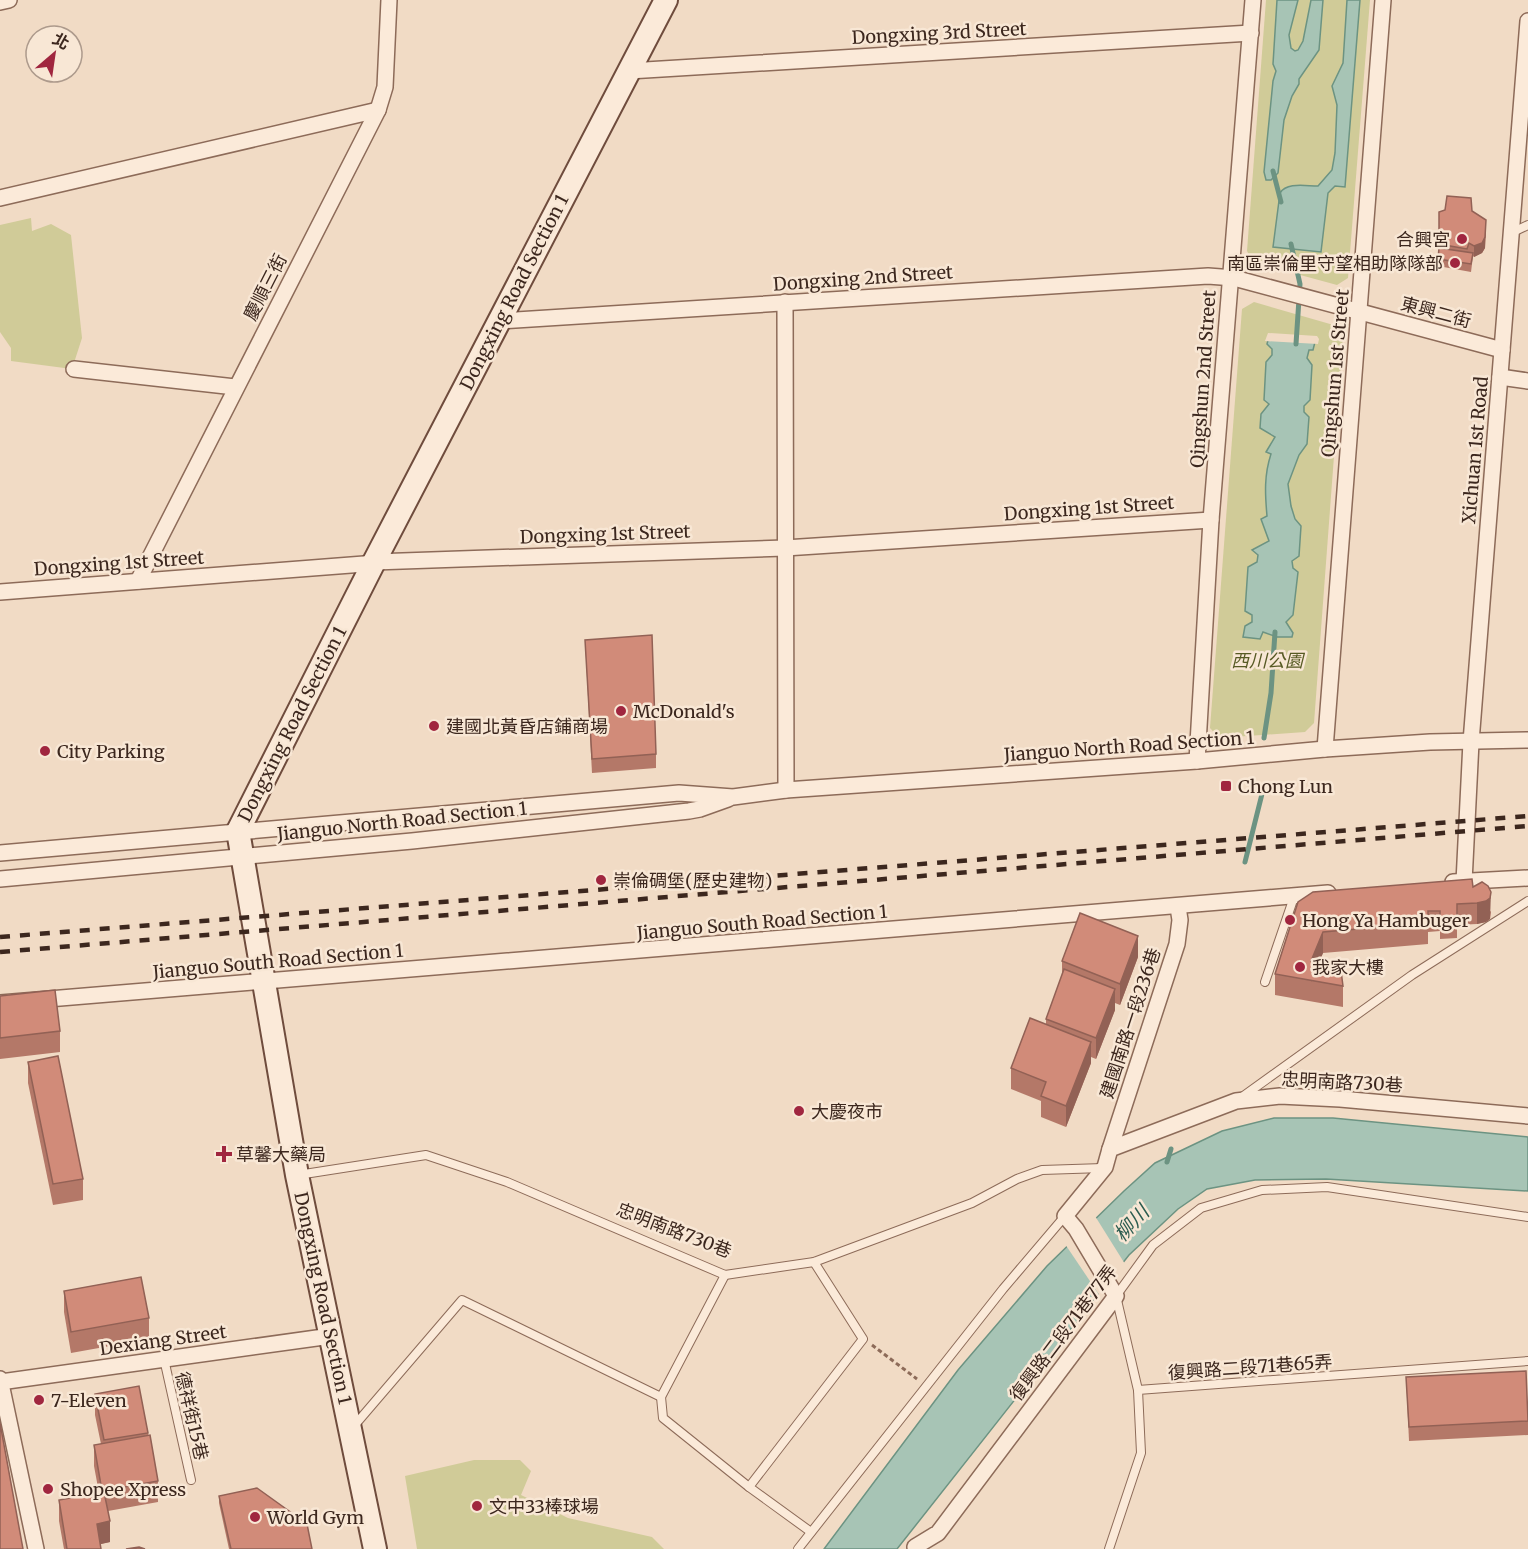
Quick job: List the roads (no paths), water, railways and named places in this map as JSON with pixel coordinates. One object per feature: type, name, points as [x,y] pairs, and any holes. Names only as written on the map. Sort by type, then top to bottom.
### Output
[{"type":"street","points":[[0,2],[9,0]]},
{"type":"street","name":"慶順三街","points":[[138,582],[235,387],[378,110],[385,87],[388,0]]},
{"type":"street","name":"Dongxing Road Section 1","points":[[375,1549],[297,1175],[238,831],[374,562],[666,0]]},
{"type":"street","name":"Qingshun 2nd Street","points":[[1197,761],[1211,520],[1253,0]]},
{"type":"street","name":"Qingshun 1st Street","points":[[1325,749],[1383,0]]},
{"type":"street","name":"Xichuan 1st Road","points":[[1464,882],[1471,742],[1528,21]]},
{"type":"street","name":"Dongxing 3rd Street","points":[[629,71],[1251,33]]},
{"type":"street","points":[[0,198],[378,110]]},
{"type":"street","name":"Dongxing 2nd Street","points":[[499,321],[1208,276],[1230,278],[1360,311]]},
{"type":"street","points":[[785,302],[786,790]]},
{"type":"street","name":"東興二街","points":[[1360,311],[1503,350]]},
{"type":"street","points":[[74,369],[235,387]]},
{"type":"street","points":[[1500,377],[1528,381]]},
{"type":"street","name":"Dongxing 1st Street","points":[[0,592],[374,562],[785,548],[1211,520]]},
{"type":"street","name":"Jianguo North Road Section 1","points":[[0,853],[679,793],[733,797],[786,790],[1197,761],[1325,749],[1528,740]]},
{"type":"street","name":"Jianguo North Road Section 1","points":[[0,879],[407,841],[700,809],[733,797]]},
{"type":"street","points":[[1433,883],[1528,878]]},
{"type":"street","name":"Jianguo South Road Section 1","points":[[0,1003],[1340,892]]},
{"type":"street","name":"建國南路一段236巷","points":[[1110,1149],[1177,944],[1180,920],[1178,907]]},
{"type":"street","name":"忠明南路730巷","points":[[1110,1149],[1236,1101],[1290,1096],[1528,1116]]},
{"type":"street","points":[[1110,1149],[1105,1167],[1065,1216],[1076,1229],[1115,1294]]},
{"type":"street","name":"復興路二段71巷77弄","points":[[915,1548],[938,1533],[1115,1294]]},
{"type":"street","name":"Dexiang Street","points":[[0,1381],[331,1336]]},
{"type":"street","points":[[0,1381],[36,1549]]},
{"type":"lane","points":[[1511,233],[1528,225]]},
{"type":"lane","points":[[1265,982],[1294,897]]},
{"type":"lane","points":[[1236,1101],[1412,975],[1528,902]]},
{"type":"lane","name":"忠明南路730巷","points":[[297,1175],[426,1155],[507,1182],[725,1275],[814,1262],[972,1203],[1017,1179],[1042,1170],[1105,1167]]},
{"type":"lane","name":"復興路二段71巷77弄","points":[[1115,1294],[1153,1245],[1201,1208],[1262,1190],[1327,1186],[1528,1217]]},
{"type":"lane","points":[[798,1549],[1003,1289],[1065,1216]]},
{"type":"lane","points":[[749,1487],[863,1339],[814,1262]]},
{"type":"lane","points":[[725,1275],[661,1397],[663,1418],[749,1487],[811,1532]]},
{"type":"lane","points":[[1110,1549],[1141,1453],[1138,1390],[1115,1294]]},
{"type":"lane","points":[[350,1430],[462,1300],[661,1397]]},
{"type":"lane","name":"德祥街15巷","points":[[164,1359],[191,1480]]},
{"type":"lane","name":"復興路二段71巷65弄","points":[[1138,1390],[1528,1361]]},
{"type":"water","points":[[1277,0],[1298,0],[1289,35],[1291,48],[1295,51],[1303,41],[1311,0],[1323,0],[1319,50],[1299,79],[1284,120],[1278,173],[1271,180],[1266,180],[1264,172],[1276,71],[1273,64]]},
{"type":"water","points":[[1347,0],[1360,0],[1345,187],[1335,186],[1328,193],[1321,252],[1273,247],[1280,193],[1292,186],[1318,186],[1332,170],[1337,105],[1332,86],[1343,63]]},
{"type":"water","points":[[1269,336],[1316,338],[1313,350],[1309,350],[1307,358],[1312,365],[1310,400],[1304,406],[1304,412],[1309,417],[1307,444],[1299,455],[1288,484],[1295,519],[1301,526],[1299,556],[1292,561],[1293,568],[1298,572],[1293,615],[1286,622],[1293,633],[1292,637],[1277,637],[1263,632],[1260,639],[1243,637],[1245,626],[1252,622],[1252,615],[1245,611],[1248,567],[1257,562],[1258,555],[1252,550],[1269,541],[1261,519],[1267,516],[1267,469],[1271,454],[1266,452],[1275,437],[1260,428],[1261,414],[1269,404],[1264,400],[1266,362],[1272,355],[1272,349],[1267,344]]},
{"type":"water","name":"柳川","points":[[1274,1118],[1333,1118],[1528,1137],[1528,1191],[1326,1179],[1255,1180],[1207,1189],[1178,1209],[1129,1255],[897,1549],[824,1549],[958,1370],[1047,1266],[1124,1191],[1155,1163],[1222,1131]]},
{"type":"waterway","points":[[1273,171],[1281,202]]},
{"type":"waterway","points":[[1291,244],[1300,284],[1296,344]]},
{"type":"waterway","points":[[1264,738],[1271,693],[1275,632]]},
{"type":"waterway","points":[[1245,862],[1264,786]]},
{"type":"waterway","points":[[1167,1162],[1171,1149]]},
{"type":"railway","points":[[0,937],[1528,816]]},
{"type":"railway","points":[[0,952],[1528,826]]},
{"type":"place","name":"合興宮","points":[[1462,239]]},
{"type":"place","name":"南區崇倫里守望相助隊隊部","points":[[1455,263]]},
{"type":"place","name":"McDonald's","points":[[621,711]]},
{"type":"place","name":"建國北黃昏店鋪商場","points":[[434,726]]},
{"type":"place","name":"City Parking","points":[[45,751]]},
{"type":"place","name":"Chong Lun","points":[[1226,786]]},
{"type":"place","name":"崇倫碉堡(歷史建物)","points":[[601,880]]},
{"type":"place","name":"Hong Ya Hambuger","points":[[1290,920]]},
{"type":"place","name":"我家大樓","points":[[1300,967]]},
{"type":"place","name":"大慶夜市","points":[[799,1111]]},
{"type":"place","name":"草馨大藥局","points":[[224,1154]]},
{"type":"place","name":"7-Eleven","points":[[39,1400]]},
{"type":"place","name":"Shopee Xpress","points":[[48,1489]]},
{"type":"place","name":"文中33棒球場","points":[[477,1506]]},
{"type":"place","name":"World Gym","points":[[255,1517]]},
{"type":"park label","name":"西川公園","points":[[1267,660]]}]
